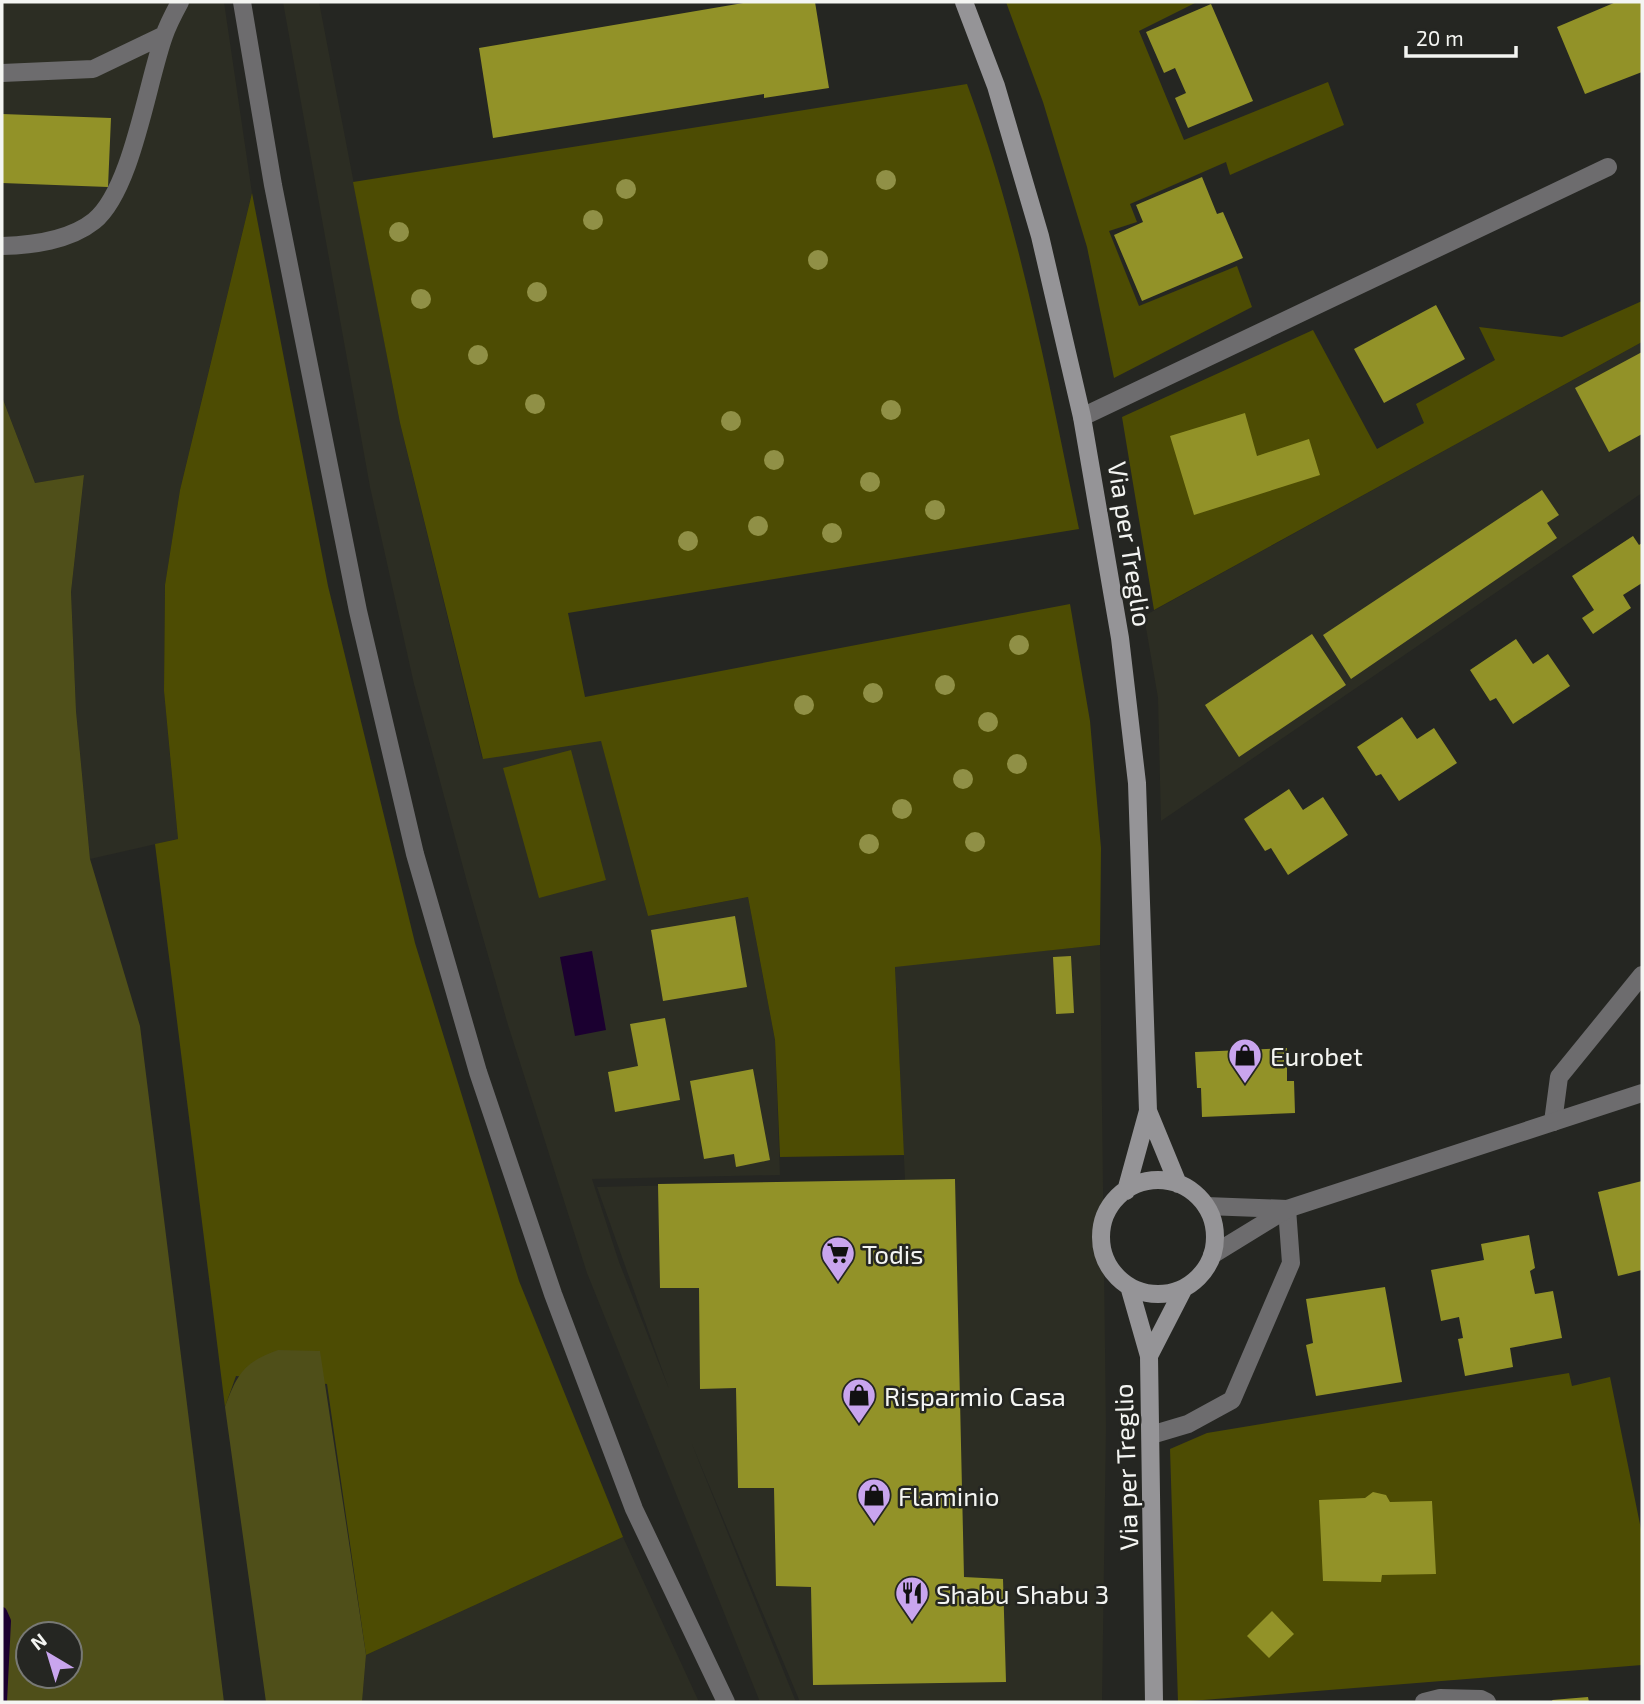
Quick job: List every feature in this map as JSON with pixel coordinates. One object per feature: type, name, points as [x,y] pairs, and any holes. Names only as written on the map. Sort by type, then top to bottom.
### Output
[{"type":"main road","name":"Via per Treglio","points":[[964,2],[1014,144],[1040,236],[1082,417],[1120,638],[1137,783],[1148,1111],[1126,1191]]},
{"type":"main road","name":"Via per Treglio","points":[[1148,1111],[1178,1184]]},
{"type":"main road","points":[[1147,1181],[1178,1184],[1196,1194],[1206,1206],[1214,1230],[1212,1255],[1203,1272],[1184,1288],[1153,1294],[1129,1286],[1107,1263],[1101,1240],[1109,1208],[1126,1191],[1147,1181]]},
{"type":"main road","name":"Via per Treglio","points":[[1129,1286],[1149,1356],[1154,1702]]},
{"type":"main road","name":"Via per Treglio","points":[[1149,1356],[1184,1288]]},
{"type":"street","points":[[2,246],[35,245],[74,232],[95,220],[114,194],[133,145],[164,36],[180,2]]},
{"type":"street","points":[[242,2],[273,185],[352,584],[415,854],[478,1072],[553,1294],[634,1509],[725,1700]]},
{"type":"street","points":[[2,73],[93,69],[164,36]]},
{"type":"street","points":[[1082,417],[1608,167]]},
{"type":"street","points":[[1553,1122],[1559,1077],[1642,975]]},
{"type":"street","points":[[1212,1255],[1287,1209],[1642,1093]]},
{"type":"street","points":[[1206,1206],[1287,1209]]},
{"type":"street","points":[[1151,1435],[1188,1424],[1232,1400],[1291,1264],[1287,1209]]},
{"type":"street","points":[[1424,1702],[1440,1698],[1481,1699],[1487,1702]]},
{"type":"shaded area","points":[[2,2],[224,2],[252,193],[180,490],[165,585],[164,691],[178,839],[90,859],[76,711],[71,592],[84,476],[35,483],[2,397]]},
{"type":"shaded area","points":[[283,2],[319,2],[400,423],[482,758],[601,740],[648,916],[748,897],[775,1040],[780,1175],[592,1179],[619,1262],[669,1389],[597,1187],[905,1180],[895,966],[1100,945],[1106,1428],[1102,1702],[800,1702],[691,1442],[796,1702],[760,1702],[587,1273],[508,1025],[467,882],[414,684],[370,487]]},
{"type":"shaded area","points":[[1006,2],[1197,2],[1139,31],[1184,140],[1328,82],[1344,125],[1230,175],[1226,162],[1130,204],[1137,222],[1109,231],[1139,306],[1237,266],[1252,307],[1114,378],[1087,247],[1043,102]]},
{"type":"shaded area","points":[[967,84],[986,138],[1018,249],[1079,529],[568,613],[585,697],[1070,604],[1090,721],[1101,848],[1100,945],[895,967],[904,1155],[780,1157],[775,1040],[748,897],[648,916],[601,741],[483,759],[400,423],[353,182]]},
{"type":"shaded area","points":[[252,193],[328,586],[415,943],[519,1281],[623,1537],[366,1655],[327,1384],[236,1376],[225,1407],[155,844],[178,839],[164,691],[165,585],[180,490]]},
{"type":"shaded area","points":[[1642,301],[1642,342],[1154,610],[1122,417],[1313,330],[1377,449],[1424,423],[1416,404],[1495,360],[1479,327],[1562,337]]},
{"type":"shaded area","points":[[1642,342],[1642,493],[1161,821],[1158,698],[1144,616]]},
{"type":"shaded area","points":[[2,397],[35,483],[84,475],[71,592],[76,711],[90,859],[140,1026],[224,1702],[2,1702]]},
{"type":"shaded area","points":[[571,750],[606,880],[539,898],[503,768]]},
{"type":"shaded area","points":[[592,951],[606,1030],[575,1036],[560,957]]},
{"type":"shaded area","points":[[278,1350],[320,1351],[366,1655],[362,1702],[266,1702],[225,1407],[243,1371],[257,1359]]},
{"type":"shaded area","points":[[1569,1373],[1572,1386],[1610,1377],[1642,1534],[1642,1665],[1178,1702],[1170,1449],[1207,1433]]},
{"type":"shaded area","points":[[623,1537],[699,1702],[362,1702],[366,1655]]},
{"type":"building","points":[[749,2],[815,2],[829,88],[764,98],[764,94],[493,138],[479,48]]},
{"type":"building","points":[[1616,2],[1642,2],[1642,72],[1585,94],[1557,27]]},
{"type":"building","points":[[1211,4],[1253,101],[1188,128],[1175,98],[1186,93],[1175,68],[1164,73],[1146,32]]},
{"type":"building","points":[[2,114],[111,118],[108,187],[2,183]]},
{"type":"building","points":[[1202,177],[1217,214],[1223,212],[1243,258],[1142,301],[1114,235],[1143,222],[1136,205]]},
{"type":"building","points":[[1436,305],[1465,359],[1384,403],[1354,349]]},
{"type":"building","points":[[1642,352],[1642,434],[1609,452],[1575,388]]},
{"type":"building","points":[[1245,413],[1257,456],[1309,439],[1320,475],[1194,515],[1170,436]]},
{"type":"building","points":[[1542,490],[1559,515],[1547,523],[1557,538],[1351,679],[1323,635]]},
{"type":"building","points":[[1633,536],[1639,545],[1642,543],[1642,583],[1623,595],[1631,608],[1593,634],[1582,618],[1594,610],[1572,576]]},
{"type":"building","points":[[1312,634],[1346,685],[1239,757],[1205,705]]},
{"type":"building","points":[[1516,639],[1533,664],[1548,654],[1570,686],[1513,724],[1496,698],[1490,701],[1470,670]]},
{"type":"building","points":[[1402,717],[1417,739],[1434,728],[1457,763],[1399,801],[1381,774],[1376,776],[1357,747]]},
{"type":"building","points":[[1289,789],[1303,810],[1323,797],[1348,835],[1288,875],[1271,848],[1265,851],[1244,819]]},
{"type":"building","points":[[735,916],[747,987],[663,1001],[651,930]]},
{"type":"building","points":[[1071,956],[1074,1013],[1056,1014],[1053,957]]},
{"type":"building","points":[[665,1018],[680,1100],[615,1112],[608,1072],[638,1066],[630,1024]]},
{"type":"building","name":"Eurobet","points":[[1287,1048],[1287,1081],[1294,1081],[1295,1113],[1202,1117],[1201,1088],[1197,1088],[1195,1052]]},
{"type":"building","points":[[753,1069],[770,1160],[736,1167],[734,1154],[704,1159],[690,1081]]},
{"type":"building","points":[[955,1179],[964,1577],[1003,1579],[1006,1682],[813,1685],[811,1587],[776,1586],[774,1488],[738,1488],[736,1388],[700,1389],[699,1288],[660,1288],[658,1184]]},
{"type":"building","points":[[1642,1181],[1642,1270],[1618,1276],[1598,1192]]},
{"type":"building","points":[[1529,1235],[1535,1268],[1530,1271],[1535,1294],[1553,1291],[1562,1338],[1510,1348],[1513,1367],[1465,1376],[1458,1339],[1463,1338],[1459,1317],[1441,1321],[1431,1270],[1484,1260],[1481,1244]]},
{"type":"building","points":[[1385,1287],[1402,1382],[1316,1396],[1306,1345],[1313,1343],[1306,1299]]},
{"type":"building","points":[[1373,1492],[1386,1495],[1390,1502],[1432,1501],[1436,1574],[1382,1575],[1381,1582],[1323,1581],[1319,1500],[1365,1498]]},
{"type":"building","points":[[1272,1611],[1294,1634],[1269,1658],[1247,1636]]},
{"type":"building","points":[[1588,1697],[1589,1702],[1552,1700]]},
{"type":"waterway","points":[[2,1612],[6,1621],[2,1702]]},
{"type":"place","name":"Eurobet","points":[[1245,1085]]},
{"type":"place","name":"Todis","points":[[838,1283]]},
{"type":"place","name":"Risparmio Casa","points":[[859,1425]]},
{"type":"place","name":"Flaminio","points":[[874,1525]]},
{"type":"place","name":"Shabu Shabu 3","points":[[912,1623]]}]
